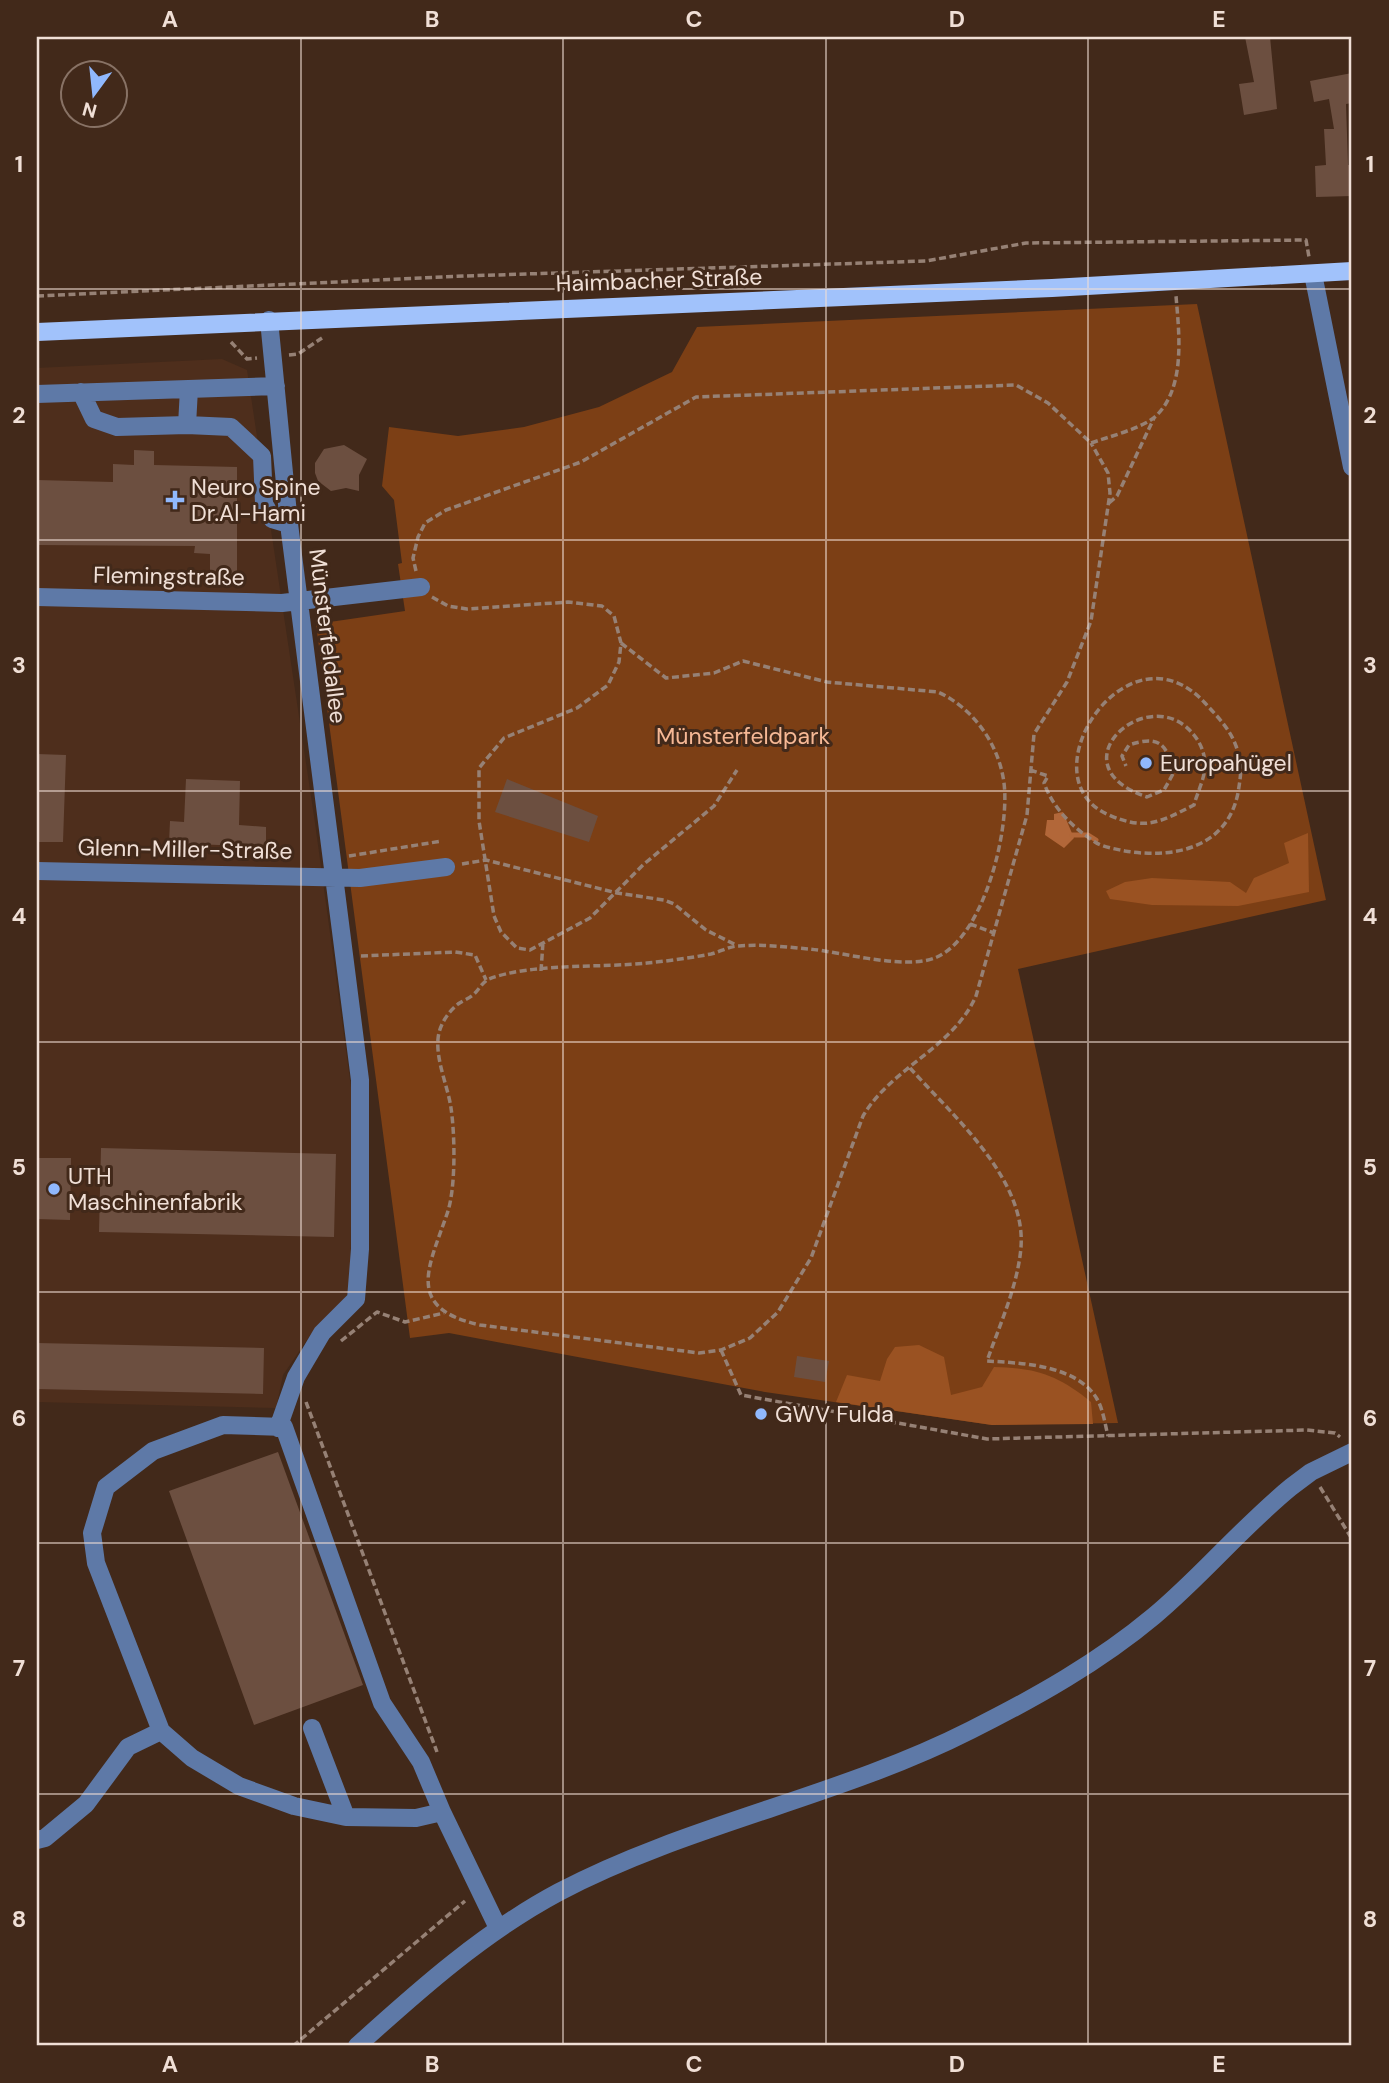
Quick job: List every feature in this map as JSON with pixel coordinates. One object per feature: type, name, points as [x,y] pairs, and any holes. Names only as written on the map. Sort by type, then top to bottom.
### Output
[{"type":"main road","name":"Haimbacher Straße","points":[[37,332],[270,320],[702,304],[1352,271]]},
{"type":"street","points":[[1313,274],[1352,467]]},
{"type":"street","name":"Münsterfeldallee","points":[[270,320],[289,524],[360,1080],[360,1249],[356,1299],[322,1333],[296,1377],[278,1427]]},
{"type":"street","points":[[37,394],[276,386]]},
{"type":"street","points":[[187,425],[189,389]]},
{"type":"street","points":[[81,392],[94,419],[117,427],[231,427],[262,456],[264,503],[272,519],[289,524]]},
{"type":"street","name":"Flemingstraße","points":[[37,597],[300,602],[421,587]]},
{"type":"street","name":"Glenn-Miller-Straße","points":[[37,871],[332,875],[360,878],[446,867]]},
{"type":"street","points":[[442,1812],[416,1818],[346,1817],[294,1806],[239,1786],[192,1758],[161,1731],[96,1563],[92,1533],[106,1487],[153,1451],[223,1425],[284,1427],[382,1703],[421,1762],[478,1890],[498,1928]]},
{"type":"street","points":[[357,2046],[498,1928],[597,1874],[895,1765],[1021,1703],[1124,1640],[1154,1616],[1273,1502],[1348,1447]]},
{"type":"street","points":[[312,1728],[346,1817]]},
{"type":"street","points":[[37,1840],[45,1838],[86,1804],[128,1747],[161,1731]]},
{"type":"path","points":[[37,296],[464,276],[926,261],[1026,243],[1306,240]]},
{"type":"path","points":[[1109,503],[1117,496],[1175,380],[1178,359],[1173,280]]},
{"type":"path","points":[[295,355],[333,335]]},
{"type":"path","points":[[315,1345],[332,1345],[348,1338],[377,1312],[405,1322],[444,1313],[481,1325],[699,1353],[721,1350],[750,1338],[778,1312],[811,1258],[863,1116],[872,1100],[911,1068],[968,1014],[995,933],[1027,815],[1034,734],[1068,682],[1091,621],[1109,503],[1108,473],[1091,443],[1048,403],[1016,385],[696,397],[581,462],[446,510],[425,523],[413,558],[421,587],[448,606],[467,609],[568,602],[602,606],[614,616],[621,643],[619,662],[608,685],[577,708],[504,738],[479,768],[479,821],[494,916],[501,932],[517,948],[530,950],[590,918],[645,864],[714,806],[737,770]]},
{"type":"path","points":[[1091,443],[1155,416]]},
{"type":"path","points":[[446,867],[486,860],[617,893],[674,904],[706,930],[736,945],[809,949],[915,962],[937,957],[955,945],[970,924],[992,875],[1000,847],[1004,782],[991,746],[974,715],[954,699],[938,692],[827,682],[743,661],[714,673],[666,678],[621,643]]},
{"type":"path","points":[[1030,770],[1048,776],[1044,783],[1054,807],[1096,844],[1118,849],[1152,855],[1192,848],[1209,840],[1234,812],[1243,766],[1235,743],[1223,723],[1196,693],[1176,682],[1153,677],[1102,703],[1083,734],[1076,764],[1081,790],[1094,809],[1116,818],[1141,825],[1159,823],[1194,805],[1206,766],[1202,748],[1194,734],[1181,723],[1157,715],[1134,720],[1119,732],[1107,751],[1107,769],[1114,782],[1147,797],[1164,790],[1174,772],[1169,751],[1160,742],[1145,739],[1129,744],[1122,757],[1126,766]]},
{"type":"path","points":[[349,856],[442,841]]},
{"type":"path","points":[[970,924],[995,933]]},
{"type":"path","points":[[541,971],[543,942]]},
{"type":"path","points":[[444,1313],[428,1293],[426,1281],[430,1261],[449,1209],[451,1108],[438,1040],[445,1017],[486,980],[541,971],[647,963],[713,954],[736,945]]},
{"type":"path","points":[[343,956],[455,952],[475,955],[486,980]]},
{"type":"path","points":[[911,1068],[1001,1172],[1018,1211],[1019,1256],[987,1361],[1026,1363],[1055,1370],[1082,1384],[1097,1399],[1108,1436]]},
{"type":"path","points":[[721,1350],[741,1395],[987,1439],[1307,1430],[1335,1433],[1348,1447]]},
{"type":"path","points":[[296,1377],[438,1753]]},
{"type":"path","points":[[1311,1472],[1352,1539]]},
{"type":"path","points":[[293,2046],[478,1890]]},
{"type":"shaded area","points":[[222,359],[247,370],[315,823],[353,1102],[350,1289],[339,1308],[311,1334],[283,1375],[276,1408],[37,1402],[37,368]]},
{"type":"shaded area","points":[[1063,812],[1074,838],[1064,848],[1045,835],[1047,820],[1054,820],[1054,814]]},
{"type":"shaded area","points":[[1308,833],[1309,892],[1238,906],[1152,905],[1110,899],[1106,891],[1125,882],[1152,878],[1230,882],[1246,893],[1254,878],[1289,863],[1284,843]]},
{"type":"shaded area","points":[[919,1345],[944,1357],[951,1395],[982,1387],[994,1367],[1034,1371],[1057,1379],[1091,1402],[1093,1424],[992,1425],[836,1402],[847,1375],[880,1381],[887,1359],[895,1347]]},
{"type":"green space","name":"Münsterfeldpark","points":[[1197,304],[1326,900],[1018,969],[1118,1423],[992,1425],[765,1392],[449,1333],[410,1338],[316,624],[405,611],[398,564],[402,563],[394,500],[382,486],[389,427],[458,436],[524,427],[599,407],[672,372],[697,327]]},
{"type":"building","points":[[1245,37],[1270,37],[1277,109],[1244,115],[1239,84],[1254,82]]},
{"type":"building","points":[[1352,73],[1352,103],[1346,104],[1352,196],[1316,197],[1315,166],[1326,165],[1324,129],[1334,129],[1329,99],[1314,102],[1310,81]]},
{"type":"building","points":[[344,445],[367,459],[359,475],[359,491],[346,488],[331,491],[318,481],[315,473],[315,463],[324,449]]},
{"type":"building","name":"Neuro Spine Dr.Al-Hami","points":[[134,450],[154,451],[154,465],[237,467],[237,580],[210,580],[210,554],[194,553],[195,546],[37,545],[37,480],[113,482],[113,464],[134,465]]},
{"type":"building","points":[[37,754],[66,755],[63,842],[37,842]]},
{"type":"building","points":[[186,779],[240,781],[239,825],[266,827],[266,847],[169,843],[170,821],[184,822]]},
{"type":"building","points":[[507,779],[598,816],[589,842],[495,812]]},
{"type":"building","points":[[101,1148],[336,1154],[334,1237],[99,1232]]},
{"type":"building","name":"UTH Maschinenfabrik","points":[[37,1158],[71,1158],[70,1220],[37,1219]]},
{"type":"building","points":[[37,1343],[264,1348],[263,1394],[37,1389]]},
{"type":"building","points":[[797,1356],[829,1361],[825,1382],[794,1377]]},
{"type":"building","points":[[278,1452],[363,1685],[254,1725],[169,1491]]},
{"type":"waterway","points":[[1072,835],[1088,835],[1096,840]]},
{"type":"place","name":"Neuro Spine Dr.Al-Hami","points":[[175,500]]},
{"type":"place","name":"Europahügel","points":[[1146,763]]},
{"type":"place","name":"UTH Maschinenfabrik","points":[[54,1189]]},
{"type":"place","name":"GWV Fulda","points":[[761,1414]]}]
